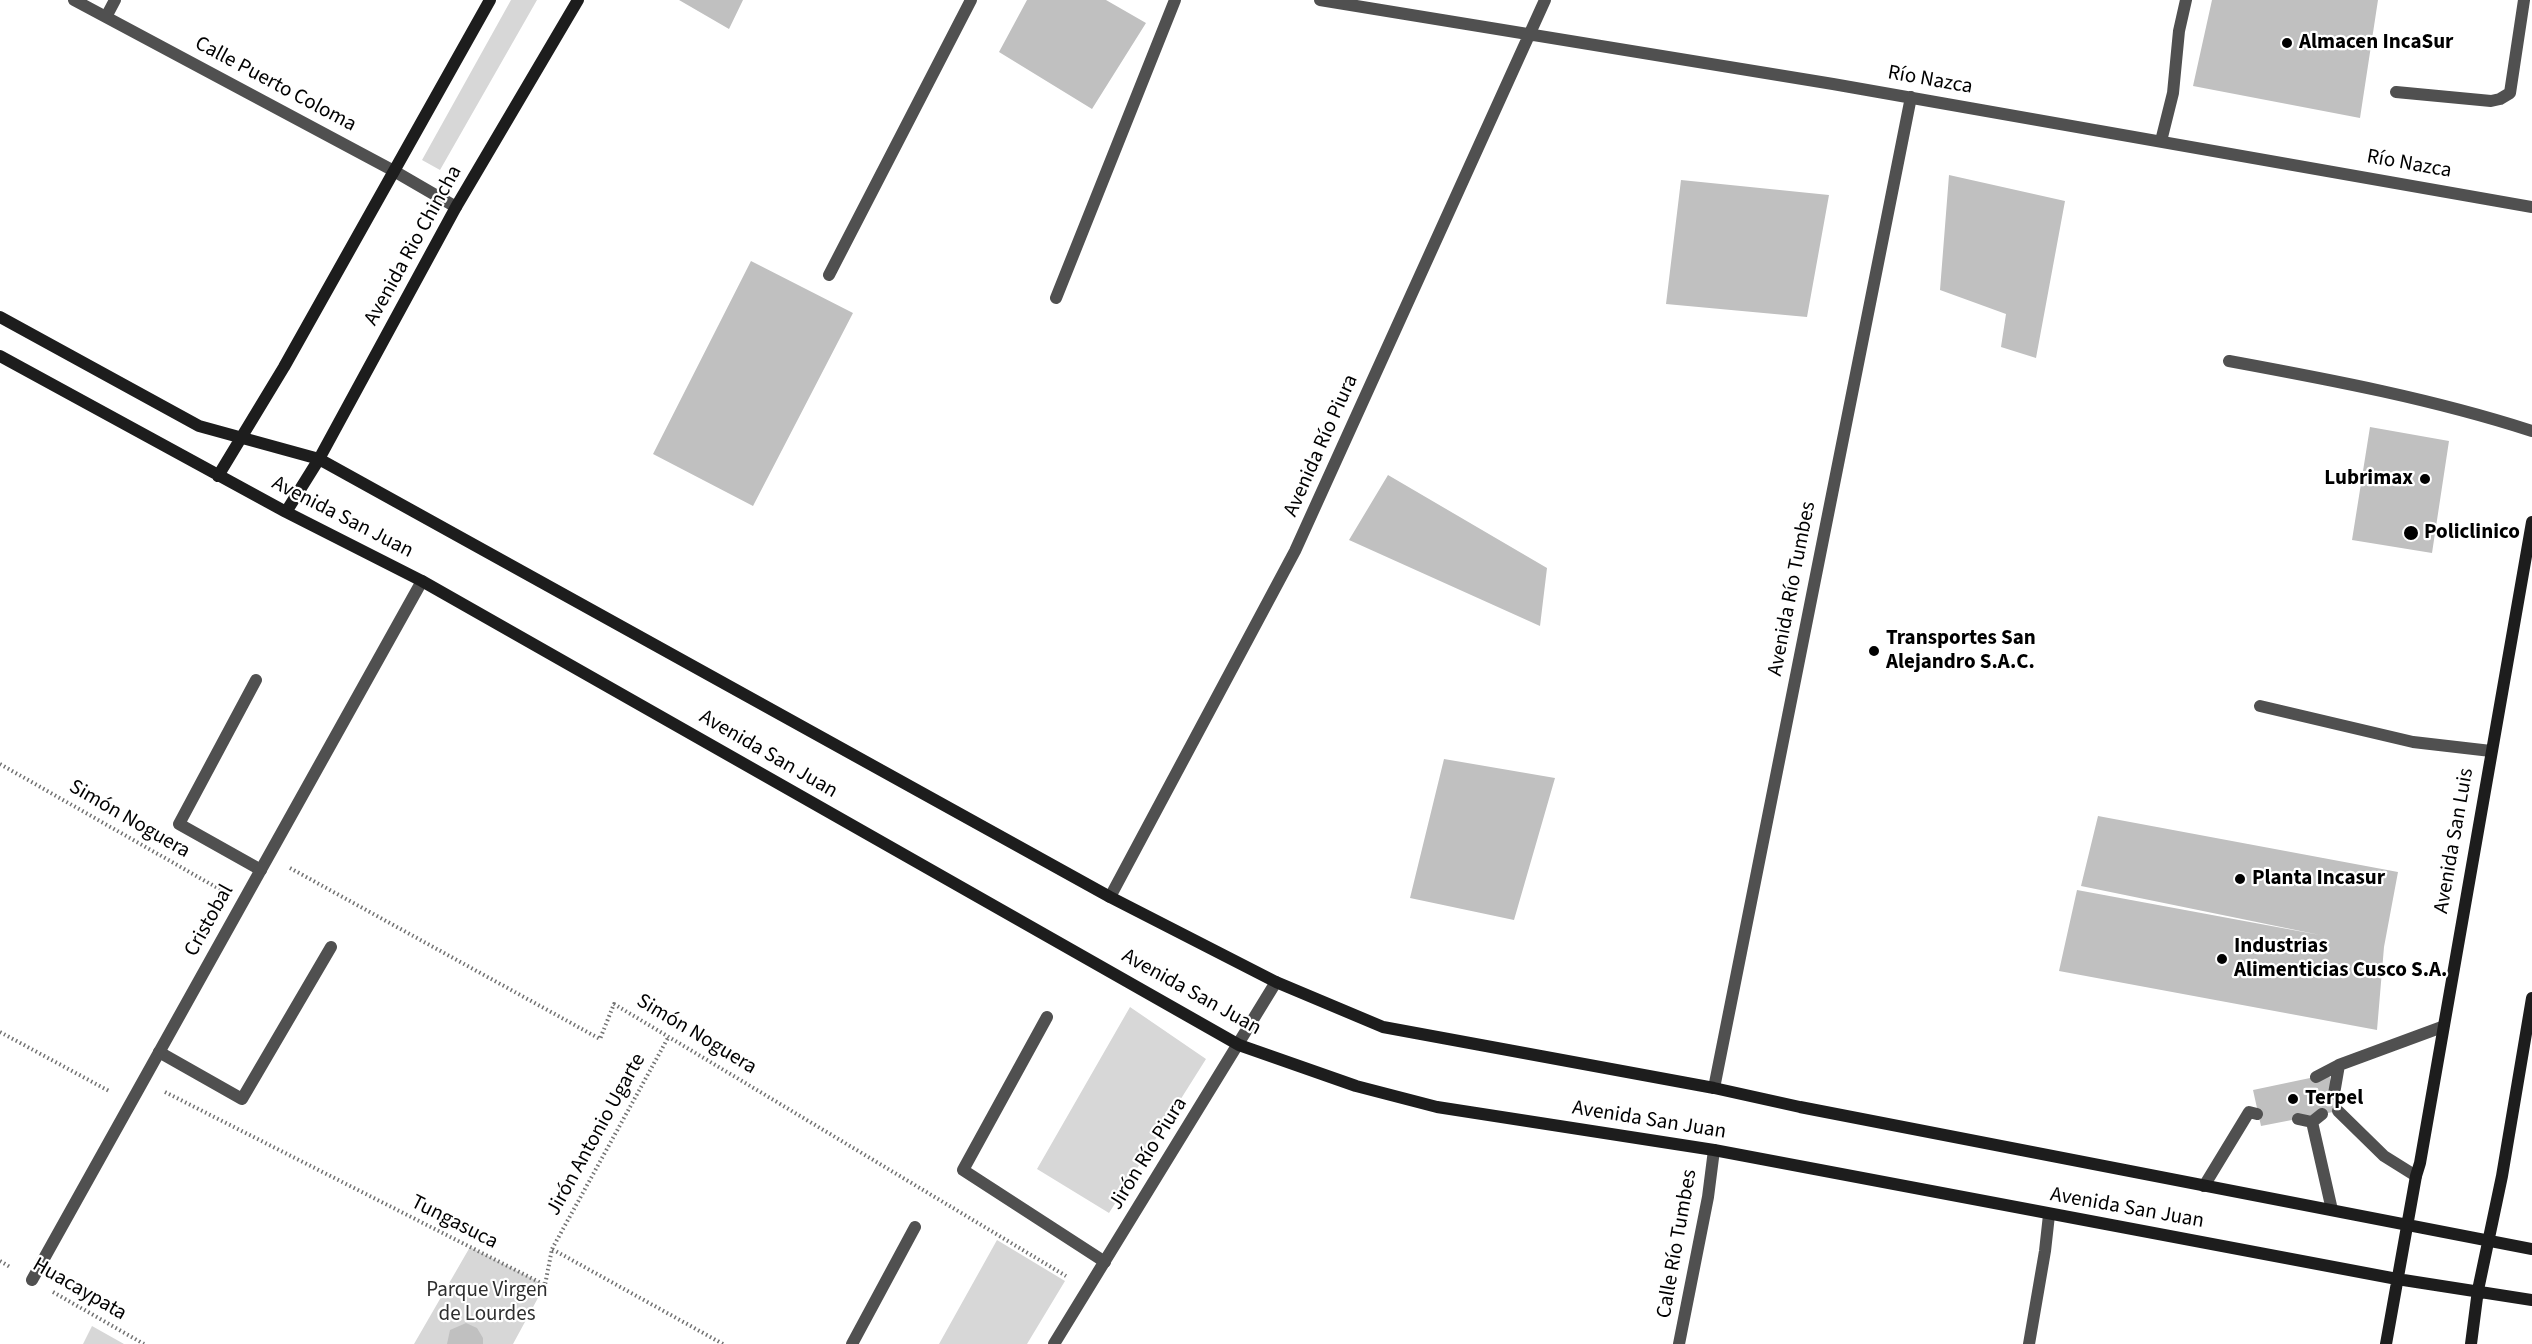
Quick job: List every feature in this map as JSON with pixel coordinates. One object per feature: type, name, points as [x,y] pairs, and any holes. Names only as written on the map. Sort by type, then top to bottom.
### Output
[{"type":"street","name":"Calle Puerto Coloma","points":[[74,0],[394,171],[456,207]]},
{"type":"street","points":[[106,17],[115,0]]},
{"type":"street","points":[[218,476],[242,439],[490,0]]},
{"type":"street","name":"Avenida Rio Chincha","points":[[286,512],[319,459],[456,207],[578,0]]},
{"type":"street","points":[[829,275],[971,0]]},
{"type":"street","points":[[1056,298],[1175,0]]},
{"type":"street","name":"Río Nazca","points":[[1320,0],[1911,97],[2532,207]]},
{"type":"street","name":"Avenida Río Piura","points":[[1110,897],[1296,551],[1545,0]]},
{"type":"street","points":[[2161,141],[2174,93],[2180,31],[2186,0]]},
{"type":"street","points":[[2396,93],[2491,101],[2510,93],[2527,3]]},
{"type":"street","name":"Avenida Río Tumbes","points":[[1714,1088],[1911,97]]},
{"type":"street","name":"Avenida San Juan","points":[[0,317],[198,426],[319,459],[1110,897],[1276,982],[1383,1027],[1714,1088],[1800,1107],[2532,1249]]},
{"type":"street","name":"Avenida San Juan","points":[[0,356],[218,476],[422,581],[1239,1045],[1356,1086],[1437,1107],[1714,1150],[2397,1279],[2532,1300]]},
{"type":"street","points":[[2229,361],[2392,392],[2464,410],[2532,431]]},
{"type":"street","name":"Avenida San Luis","points":[[2386,1344],[2420,1163],[2532,522]]},
{"type":"street","name":"Cristobal","points":[[32,1280],[422,581]]},
{"type":"street","points":[[256,680],[179,824],[261,870]]},
{"type":"street","points":[[2260,706],[2413,742],[2491,750]]},
{"type":"street","points":[[159,1052],[242,1099],[331,947]]},
{"type":"street","name":"Jirón Río Piura","points":[[1054,1344],[1276,982]]},
{"type":"street","points":[[2471,1344],[2478,1290],[2502,1176],[2532,998]]},
{"type":"street","points":[[1047,1017],[963,1170],[1105,1262]]},
{"type":"street","points":[[2316,1077],[2340,1065],[2442,1027]]},
{"type":"street","points":[[2334,1094],[2340,1065]]},
{"type":"street","points":[[2204,1186],[2254,1111]]},
{"type":"street","points":[[2338,1111],[2384,1156],[2416,1176]]},
{"type":"street","points":[[2312,1122],[2322,1114]]},
{"type":"street","points":[[2298,1119],[2312,1122]]},
{"type":"street","points":[[2312,1122],[2332,1210]]},
{"type":"street","name":"Calle Río Tumbes","points":[[1679,1344],[1708,1197],[1714,1150]]},
{"type":"street","points":[[2029,1344],[2049,1215]]},
{"type":"street","points":[[852,1344],[915,1227]]},
{"type":"path","name":"Simón Noguera","points":[[0,764],[242,902]]},
{"type":"path","name":"Simón Noguera","points":[[269,856],[600,1039],[614,1004],[1088,1289]]},
{"type":"path","points":[[0,1032],[131,1102]]},
{"type":"path","name":"Jirón Antonio Ugarte","points":[[552,1249],[669,1036]]},
{"type":"path","name":"Tungasuca","points":[[143,1081],[544,1285],[552,1249]]},
{"type":"path","points":[[552,1249],[723,1344]]},
{"type":"path","name":"Huacaypata","points":[[0,1261],[144,1344]]},
{"type":"green space","points":[[511,0],[537,0],[440,170],[422,160]]},
{"type":"green space","points":[[1130,1007],[1206,1059],[1109,1213],[1037,1169]]},
{"type":"green space","points":[[997,1240],[1065,1281],[1027,1344],[939,1344]]},
{"type":"green space","name":"Parque Virgen de Lourdes","points":[[470,1247],[545,1285],[513,1344],[414,1344]]},
{"type":"green space","points":[[92,1326],[124,1344],[83,1344]]},
{"type":"building","points":[[679,0],[743,0],[729,29]]},
{"type":"building","points":[[1027,0],[1106,0],[1146,23],[1092,109],[999,52]]},
{"type":"building","name":"Almacen IncaSur","points":[[2212,0],[2378,0],[2360,118],[2193,86]]},
{"type":"building","points":[[1949,175],[2065,201],[2036,358],[2001,347],[2006,314],[1940,290]]},
{"type":"building","points":[[1681,180],[1829,195],[1807,317],[1666,304]]},
{"type":"building","points":[[751,261],[853,313],[753,506],[653,454]]},
{"type":"building","points":[[2370,427],[2449,441],[2432,553],[2352,540]]},
{"type":"building","points":[[1388,475],[1547,568],[1540,626],[1349,540]]},
{"type":"building","points":[[1444,759],[1555,778],[1514,920],[1410,898]]},
{"type":"building","points":[[2098,816],[2398,872],[2384,947],[2377,1030],[2059,971],[2077,890],[2320,935],[2081,886]]},
{"type":"building","points":[[2329,1074],[2338,1111],[2261,1126],[2253,1090]]},
{"type":"building","points":[[466,1323],[477,1328],[483,1338],[483,1344],[447,1344],[450,1330]]},
{"type":"place","name":"Almacen IncaSur","points":[[2287,43]]},
{"type":"place","name":"Lubrimax","points":[[2425,479]]},
{"type":"place","name":"Policlinico","points":[[2411,533]]},
{"type":"place","name":"Transportes San Alejandro S.A.C.","points":[[1874,651]]},
{"type":"place","name":"Planta Incasur","points":[[2240,879]]},
{"type":"place","name":"Industrias Alimenticias Cusco S.A.","points":[[2222,959]]},
{"type":"place","name":"Terpel","points":[[2293,1099]]}]
